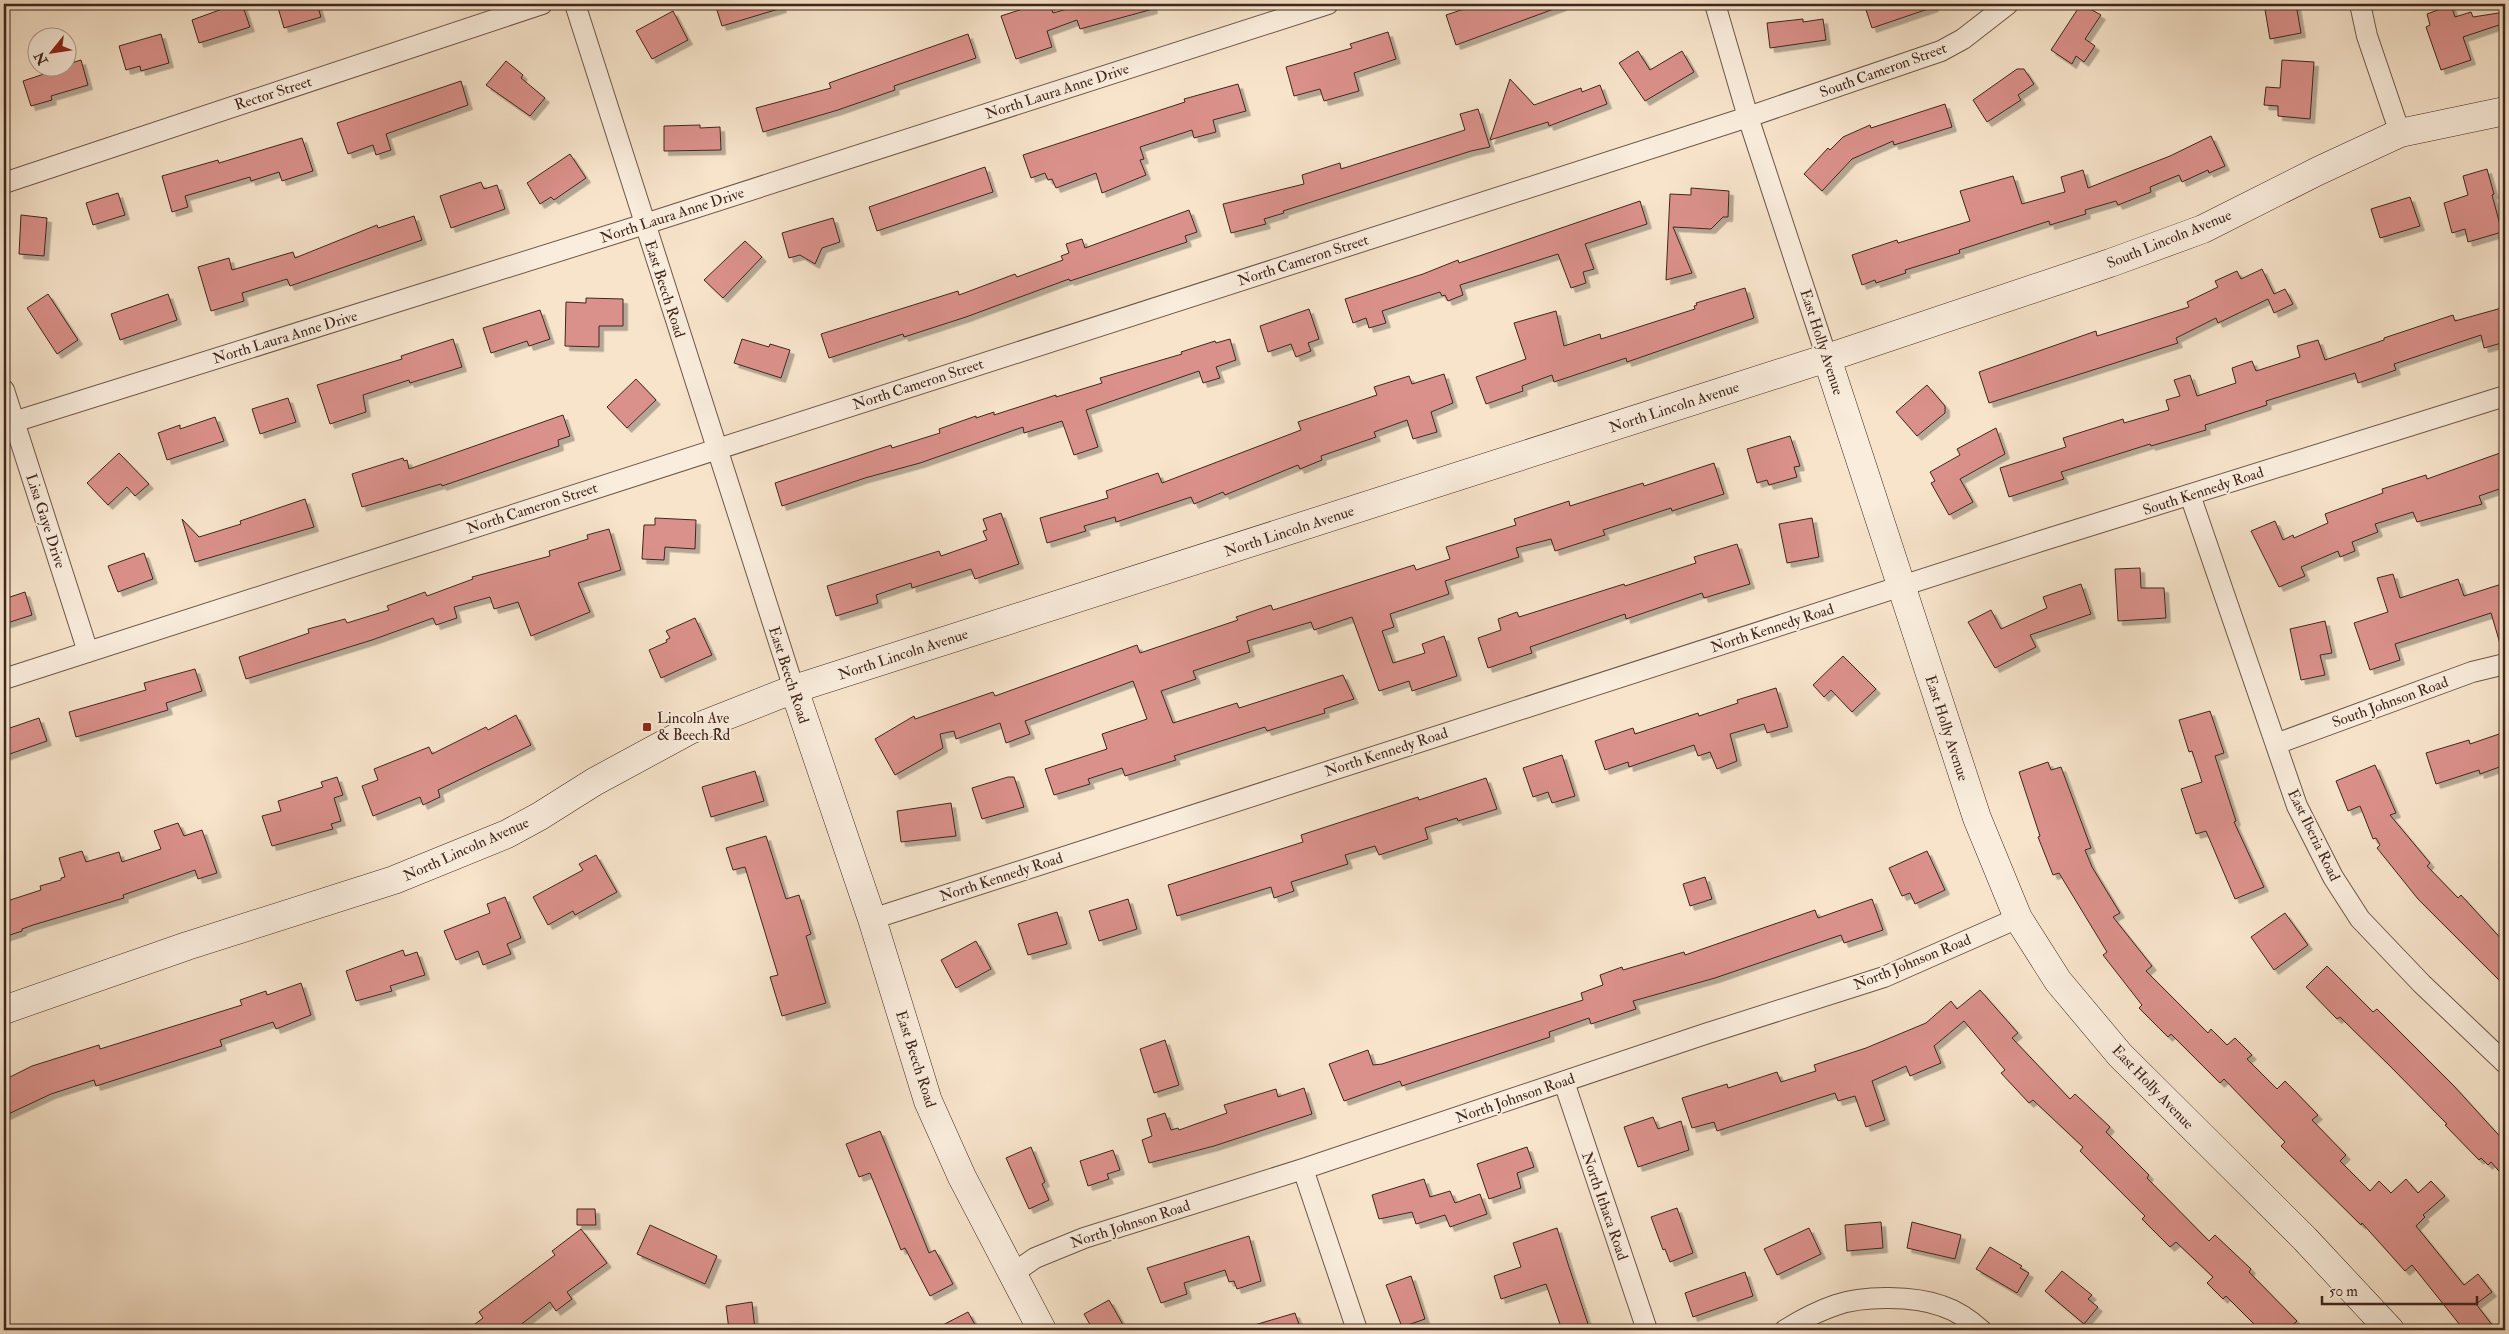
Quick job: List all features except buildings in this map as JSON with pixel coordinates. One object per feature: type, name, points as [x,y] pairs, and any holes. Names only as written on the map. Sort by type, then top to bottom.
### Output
[{"type":"street","name":"Rector Street","points":[[4,183],[542,4]]},
{"type":"street","name":"East Beech Road","points":[[575,4],[794,689],[872,919],[928,1100],[962,1177],[1042,1330]]},
{"type":"street","name":"North Laura Anne Drive","points":[[9,424],[644,224],[1328,4]]},
{"type":"street","name":"East Holly Avenue","points":[[1715,4],[1748,117],[1977,818],[2018,918],[2058,981],[2120,1055],[2305,1239],[2390,1330]]},
{"type":"street","name":"South Cameron Street","points":[[1748,117],[1941,51],[1963,39],[2008,4]]},
{"type":"street","points":[[2360,4],[2367,36],[2400,133]]},
{"type":"street","name":"South Lincoln Avenue","points":[[1827,358],[2110,263],[2202,228],[2400,133],[2505,111]]},
{"type":"street","name":"North Cameron Street","points":[[4,679],[1748,117]]},
{"type":"street","name":"North Lincoln Avenue","points":[[4,1010],[187,946],[402,876],[507,834],[540,816],[602,777],[690,730],[794,689],[1827,358]]},
{"type":"street","name":"Lisa Gaye Drive","points":[[4,390],[9,424],[88,652]]},
{"type":"street","name":"South Kennedy Road","points":[[1901,586],[2505,396]]},
{"type":"street","name":"East Iberia Road","points":[[2190,495],[2297,806],[2332,877],[2360,919],[2422,984],[2505,1063]]},
{"type":"street","name":"North Kennedy Road","points":[[872,919],[1901,586]]},
{"type":"street","name":"South Johnson Road","points":[[2276,744],[2472,672],[2505,664]]},
{"type":"street","name":"North Johnson Road","points":[[1012,1274],[1035,1258],[1084,1238],[1302,1169],[1884,977],[2018,918]]},
{"type":"street","name":"North Ithaca Road","points":[[1564,1082],[1647,1330]]},
{"type":"street","points":[[1302,1169],[1356,1330]]},
{"type":"street","points":[[1784,1330],[1803,1319],[1838,1304],[1876,1298],[1921,1301],[1942,1306],[1968,1319],[1981,1330]]},
{"type":"place","name":"Lincoln Ave & Beech Rd","points":[[647,727]]}]
